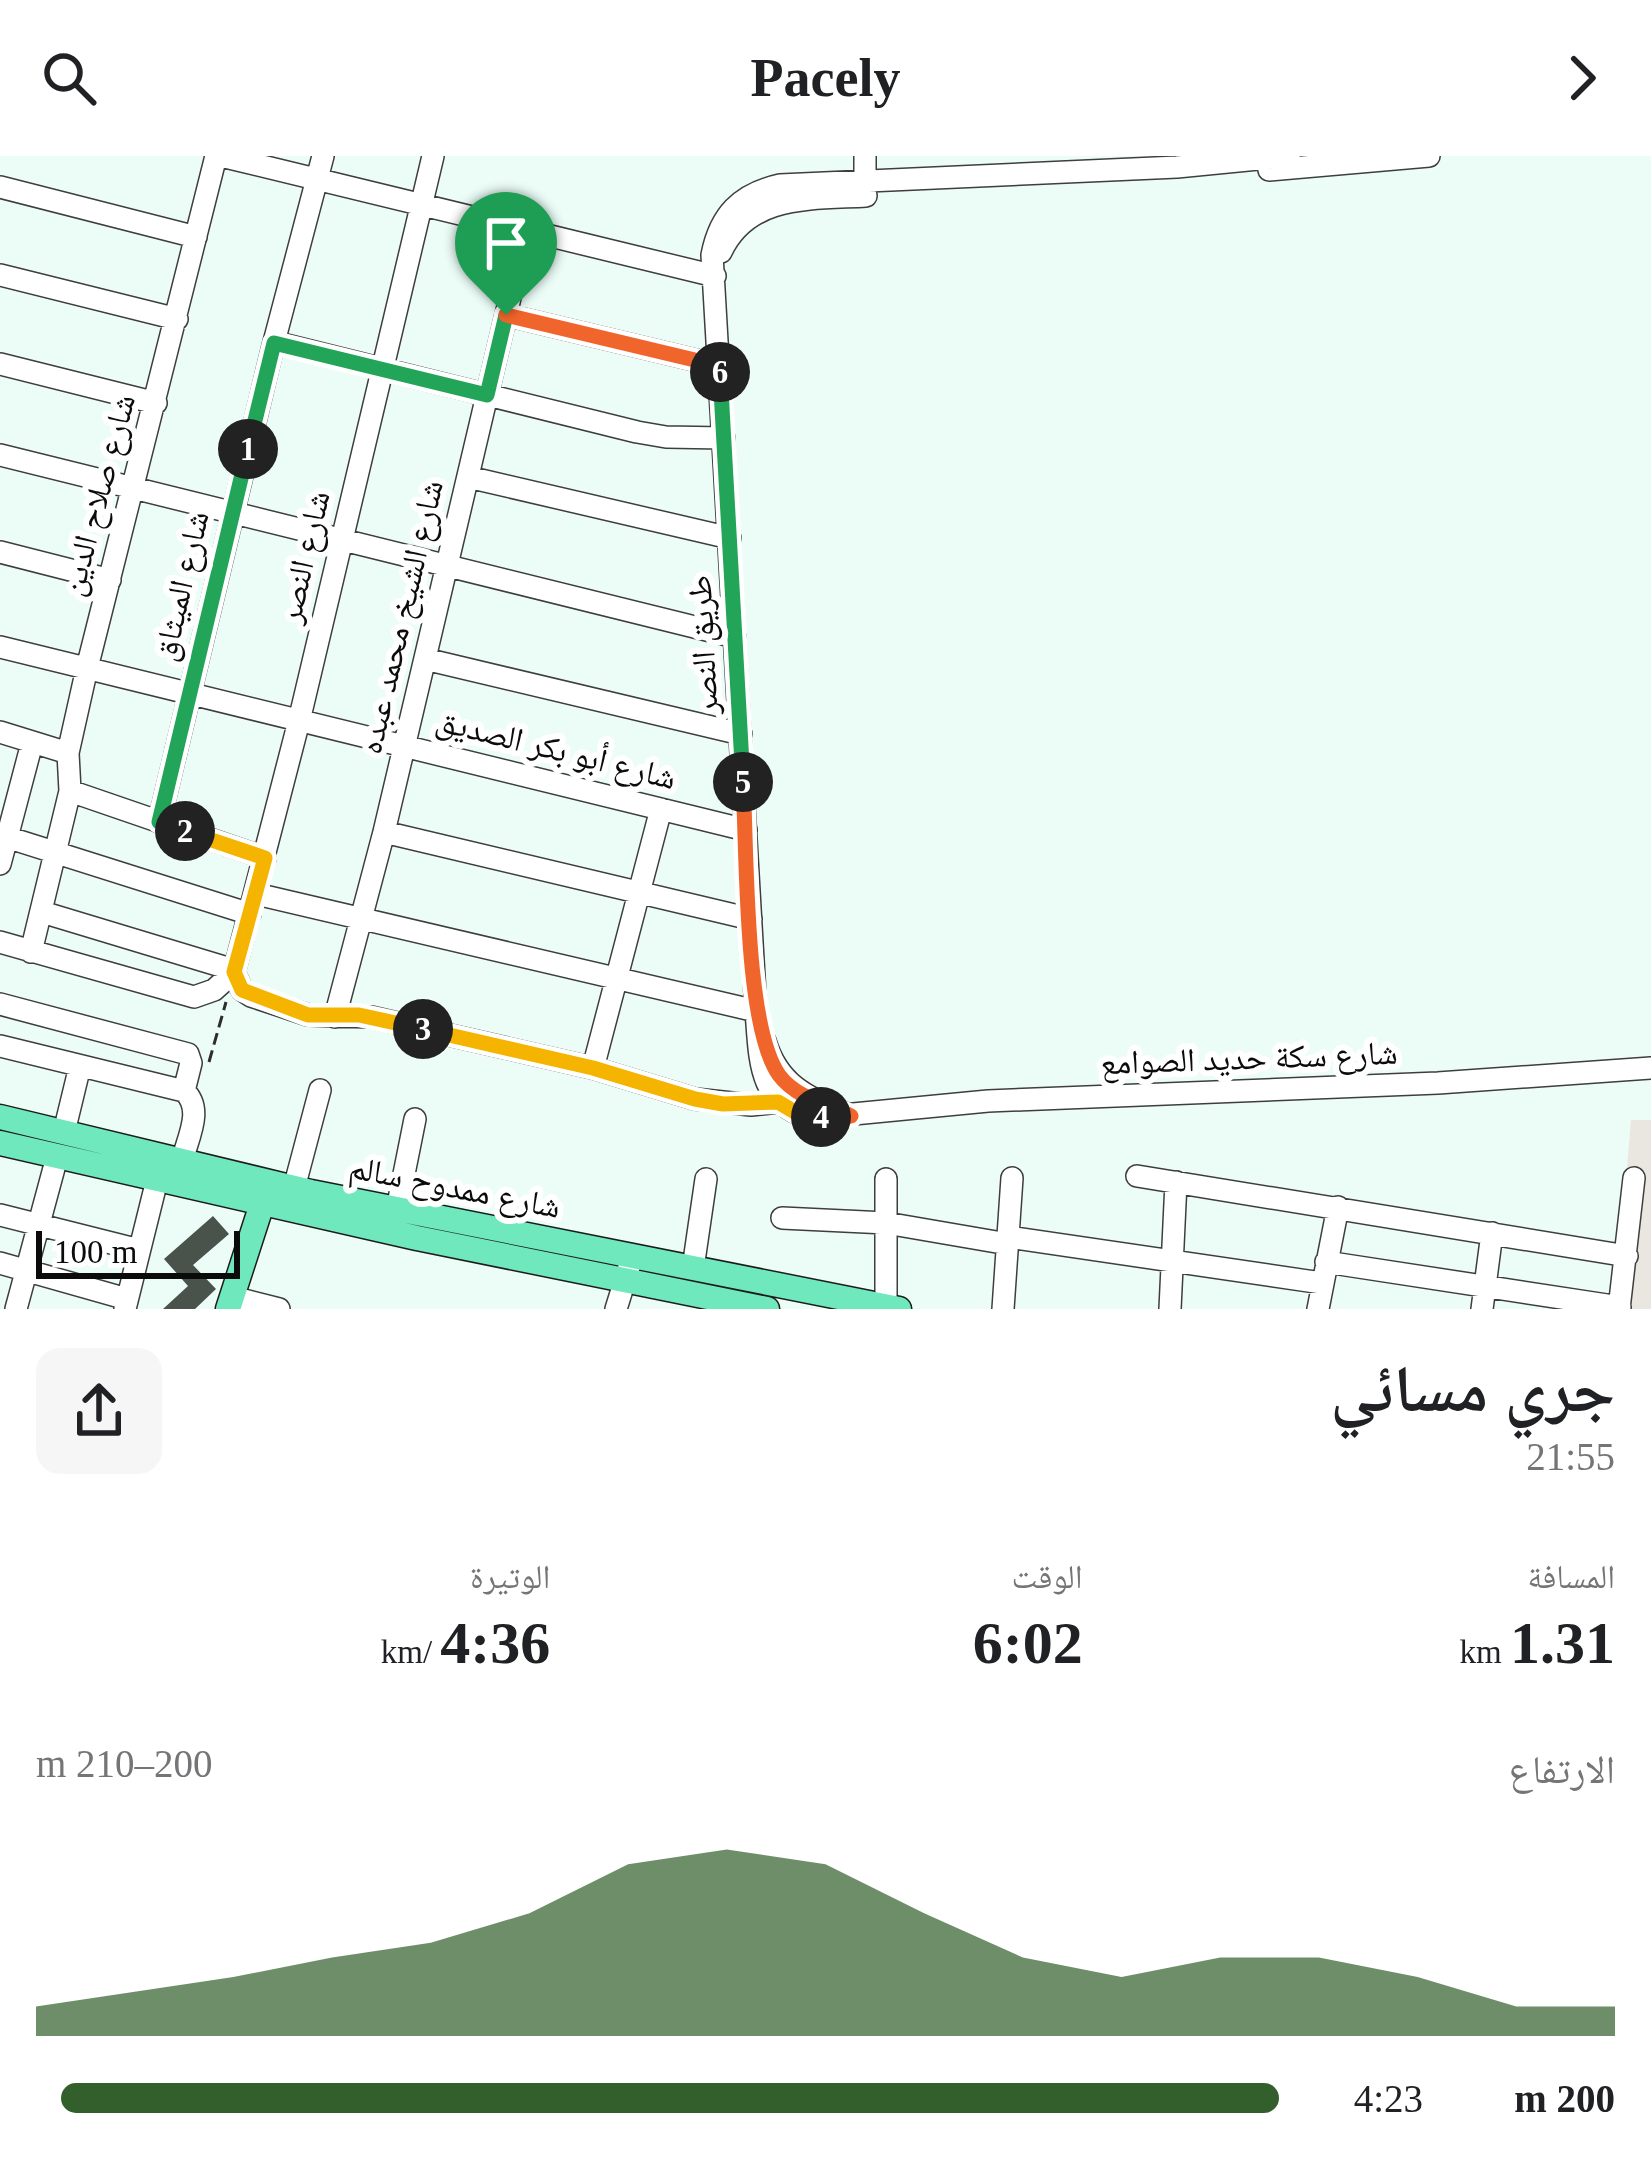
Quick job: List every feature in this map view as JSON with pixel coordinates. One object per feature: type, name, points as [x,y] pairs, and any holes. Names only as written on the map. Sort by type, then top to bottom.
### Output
[{"type":"main road","name":"شارع ممدوح سالم","points":[[0,1117],[157,1180],[269,1205],[420,1226],[628,1269],[767,1309]]},
{"type":"main road","name":"شارع ممدوح سالم","points":[[0,1143],[60,1144],[182,1161],[397,1209],[420,1226]]},
{"type":"main road","points":[[238,1304],[269,1205]]},
{"type":"main road","name":"شارع ممدوح سالم","points":[[628,1269],[693,1268],[892,1308]]},
{"type":"street","points":[[219,156],[715,275]]},
{"type":"street","name":"شارع صلاح الدين","points":[[32,952],[58,853],[70,791],[68,753],[87,668],[219,156]]},
{"type":"street","name":"شارع الميثاق","points":[[159,822],[323,156]]},
{"type":"street","name":"شارع النصر","points":[[234,971],[299,721],[433,156]]},
{"type":"street","points":[[865,156],[865,182]]},
{"type":"street","name":"طريق النصر","points":[[756,1011],[712,255],[726,215],[759,190],[865,182],[918,168],[1177,167],[1429,156]]},
{"type":"street","name":"طريق النصر","points":[[715,275],[723,247],[741,222],[766,206],[1286,159]]},
{"type":"street","points":[[0,187],[196,238]]},
{"type":"street","name":"شارع الشيخ محمد عبده","points":[[335,1016],[384,832],[526,230]]},
{"type":"street","points":[[0,275],[177,319]]},
{"type":"street","points":[[506,315],[720,366]]},
{"type":"street","points":[[274,343],[666,437],[724,438]]},
{"type":"street","points":[[0,364],[156,403]]},
{"type":"street","points":[[0,455],[735,637]]},
{"type":"street","points":[[468,477],[730,538]]},
{"type":"street","points":[[0,552],[110,580]]},
{"type":"street","name":"شارع أبو بكر الصديق","points":[[0,647],[746,830]]},
{"type":"street","points":[[425,659],[741,734]]},
{"type":"street","points":[[0,732],[68,753]]},
{"type":"street","points":[[0,864],[32,743]]},
{"type":"street","points":[[70,791],[265,858]]},
{"type":"street","points":[[593,1068],[661,809]]},
{"type":"street","points":[[384,832],[751,919]]},
{"type":"street","points":[[4,836],[253,904],[361,919],[756,1011]]},
{"type":"street","name":"شارع سكة حديد الصوامع","points":[[42,912],[234,971],[242,990],[251,996],[308,1015],[371,1017],[593,1068],[695,1099],[736,1105],[778,1102],[812,1118],[988,1101],[1438,1083],[1651,1068]]},
{"type":"street","points":[[0,942],[194,997],[214,990],[234,971]]},
{"type":"street","points":[[0,1004],[188,1054],[191,1063],[184,1090],[196,1110],[182,1161]]},
{"type":"street","points":[[756,1011],[761,1072],[778,1102]]},
{"type":"street","points":[[756,1011],[780,1075],[795,1090],[851,1116]]},
{"type":"street","points":[[0,1046],[184,1090]]},
{"type":"street","points":[[16,1309],[80,1066]]},
{"type":"street","points":[[294,1188],[320,1090]]},
{"type":"street","points":[[397,1209],[415,1119]]},
{"type":"street","points":[[1137,1175],[1627,1256]]},
{"type":"street","points":[[1003,1309],[1012,1178]]},
{"type":"street","points":[[782,1218],[886,1223],[1172,1261],[1324,1273],[1484,1298],[1620,1308],[1627,1256],[1641,1219],[1634,1178]]},
{"type":"street","points":[[693,1268],[706,1179]]},
{"type":"street","points":[[886,1179],[892,1308]]},
{"type":"street","points":[[0,1263],[126,1304],[157,1180]]},
{"type":"street","points":[[1170,1309],[1176,1182]]},
{"type":"street","points":[[1320,1309],[1338,1208]]},
{"type":"street","points":[[0,1215],[140,1250]]},
{"type":"street","points":[[1484,1298],[1492,1233]]},
{"type":"street","points":[[616,1309],[628,1269]]},
{"type":"street","points":[[238,1304],[279,1309]]},
{"type":"path","points":[[208,1065],[224,1010]]},
{"type":"shaded area","points":[[1631,1120],[1651,1120],[1651,1309],[1615,1309]]},
{"type":"building","points":[[213,1216],[229,1234],[193,1265],[216,1289],[195,1309],[163,1309],[188,1286],[164,1259]]},
{"type":"route","points":[[506,315],[720,366],[756,1011],[780,1075],[795,1090],[851,1116],[812,1118],[778,1102],[723,1104],[695,1099],[593,1068],[371,1017],[308,1015],[251,996],[242,990],[234,972],[265,858],[159,822],[274,343],[487,395],[506,315]]}]
